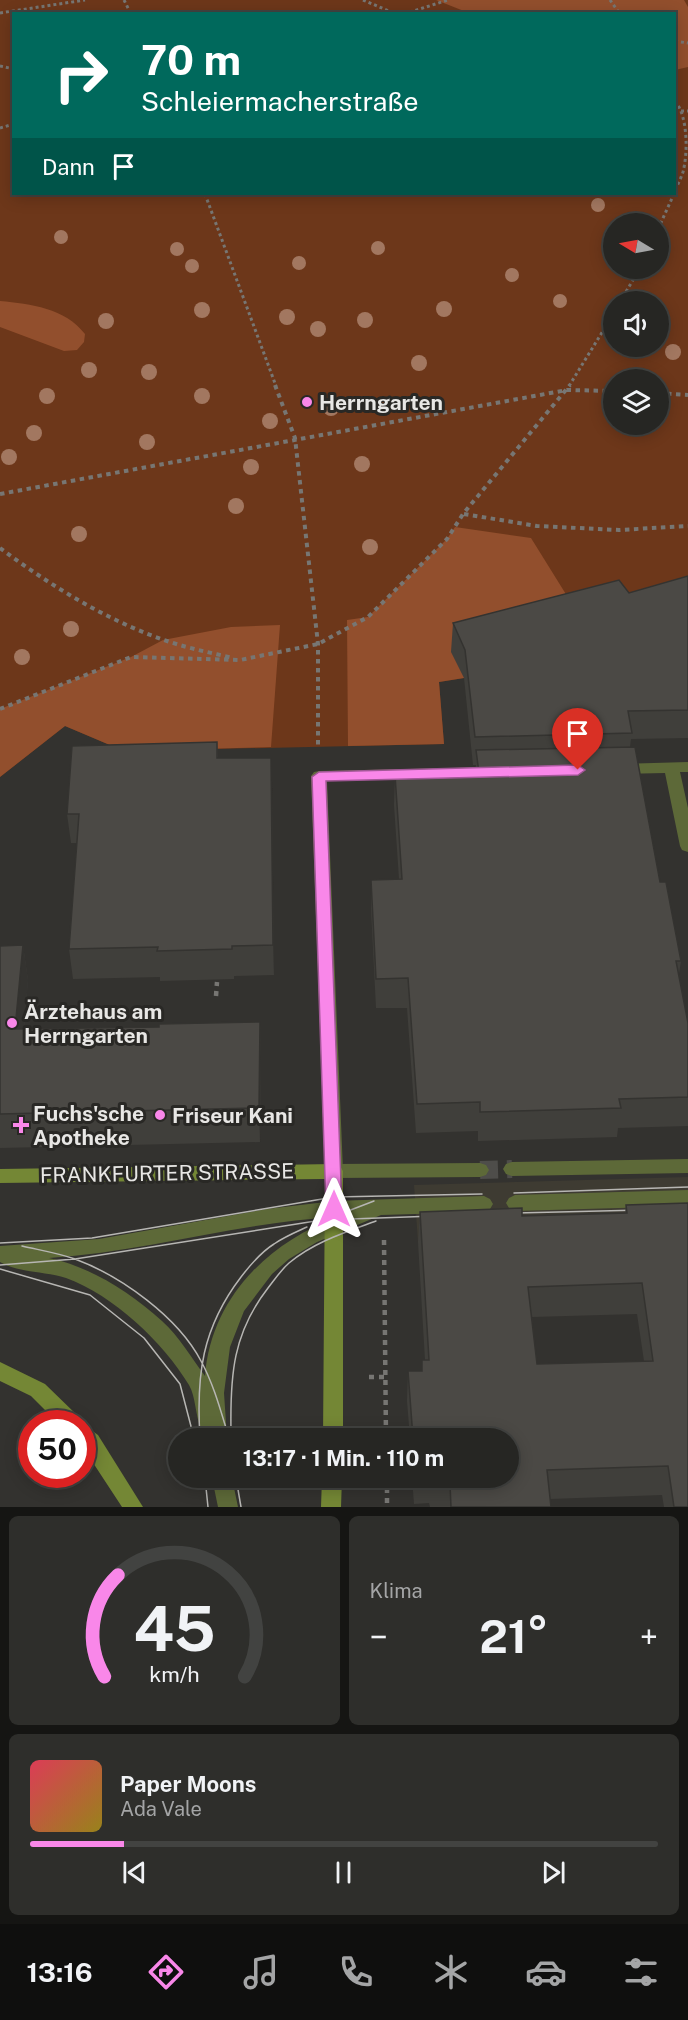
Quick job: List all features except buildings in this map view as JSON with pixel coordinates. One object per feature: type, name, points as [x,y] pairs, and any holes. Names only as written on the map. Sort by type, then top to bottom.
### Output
[{"type":"main road","name":"FRANKFURTER STRASSE","points":[[0,1176],[334,1171]]},
{"type":"main road","points":[[333,1428],[334,1171]]},
{"type":"main road","points":[[0,1371],[38,1390],[59,1410]]},
{"type":"main road","points":[[96,1449],[133,1507]]},
{"type":"main road","points":[[331,1507],[332,1488]]},
{"type":"street","points":[[601,769],[680,767],[688,846]]},
{"type":"street","points":[[480,1170],[334,1171],[319,777],[507,772]]},
{"type":"street","points":[[512,1169],[688,1166]]},
{"type":"street","points":[[514,1203],[688,1198]]},
{"type":"street","points":[[0,1256],[99,1247],[267,1217],[334,1218],[385,1207],[484,1204]]},
{"type":"street","points":[[214,1428],[214,1391],[227,1322],[243,1296],[270,1263],[334,1218]]},
{"type":"street","points":[[0,1256],[70,1271],[115,1295],[157,1328],[199,1383],[211,1428]]},
{"type":"street","points":[[224,1488],[228,1507]]},
{"type":"path","points":[[0,13],[85,0]]},
{"type":"path","points":[[363,0],[391,12]]},
{"type":"path","points":[[410,12],[448,0]]},
{"type":"path","points":[[676,102],[683,111],[686,151],[683,172],[676,188]]},
{"type":"path","points":[[676,111],[688,111]]},
{"type":"path","points":[[205,195],[295,438],[318,644],[319,777]]},
{"type":"path","points":[[665,213],[673,195]]},
{"type":"path","points":[[0,709],[131,657],[240,660],[318,644],[368,617],[447,539],[463,514],[567,390],[603,331]]},
{"type":"path","points":[[0,494],[295,438],[567,390],[603,391]]},
{"type":"path","points":[[669,394],[688,395]]},
{"type":"path","points":[[463,514],[537,526],[619,530],[688,526]]},
{"type":"path","points":[[0,548],[73,596],[163,640],[240,660]]},
{"type":"path","points":[[216,996],[217,982]]},
{"type":"path","points":[[384,1231],[386,1428]]},
{"type":"path","points":[[365,1377],[386,1377]]},
{"type":"path","points":[[387,1488],[387,1507]]},
{"type":"shaded area","name":"Herrngarten","points":[[0,0],[688,0],[688,590],[464,678],[439,682],[444,744],[124,751],[65,726],[0,777]]},
{"type":"shaded area","points":[[436,0],[684,0],[688,7],[688,67],[676,70],[676,12],[466,12]]},
{"type":"shaded area","points":[[0,301],[47,309],[68,318],[85,334],[84,342],[77,350],[64,351],[0,327]]},
{"type":"shaded area","points":[[455,527],[531,538],[577,612],[464,678],[439,682],[444,744],[348,746],[347,620],[368,617],[447,539]]},
{"type":"shaded area","points":[[280,625],[271,747],[124,751],[65,726],[0,777],[0,709],[131,657],[163,640],[231,627]]},
{"type":"shaded area","points":[[688,1177],[688,1233],[622,1244],[418,1242],[414,1185]]},
{"type":"tunnel","points":[[480,1170],[512,1169]]},
{"type":"tram line","points":[[514,1193],[688,1187]]},
{"type":"tram line","points":[[0,1243],[92,1238],[334,1197],[482,1194]]},
{"type":"tram line","points":[[335,1216],[374,1201]]},
{"type":"tram line","points":[[516,1213],[642,1210]]},
{"type":"tram line","points":[[74,1259],[322,1220],[435,1216]]},
{"type":"tram line","points":[[231,1428],[231,1391],[236,1355],[247,1321],[256,1305],[289,1263],[309,1249],[331,1238],[376,1221]]},
{"type":"tram line","points":[[202,1364],[210,1334],[218,1315],[241,1277],[269,1247],[307,1227]]},
{"type":"tram line","points":[[22,1246],[74,1259]]},
{"type":"tram line","points":[[0,1265],[74,1259]]},
{"type":"tram line","points":[[74,1259],[111,1276],[147,1300],[178,1329],[202,1364]]},
{"type":"tram line","points":[[0,1269],[90,1295],[144,1338],[180,1384],[191,1428]]},
{"type":"tram line","points":[[200,1428],[199,1393],[202,1364]]},
{"type":"tram line","points":[[202,1364],[226,1428]]},
{"type":"tram line","points":[[206,1488],[208,1507]]},
{"type":"tram line","points":[[238,1488],[241,1507]]},
{"type":"place","name":"Herrngarten","points":[[307,402]]},
{"type":"place","name":"Ärztehaus am Herrngarten","points":[[12,1023]]},
{"type":"place","name":"Friseur Kani","points":[[160,1115]]},
{"type":"place","name":"Fuchs'sche Apotheke","points":[[21,1125]]},
{"type":"route","points":[[334,1209],[319,777],[578,770]]}]
